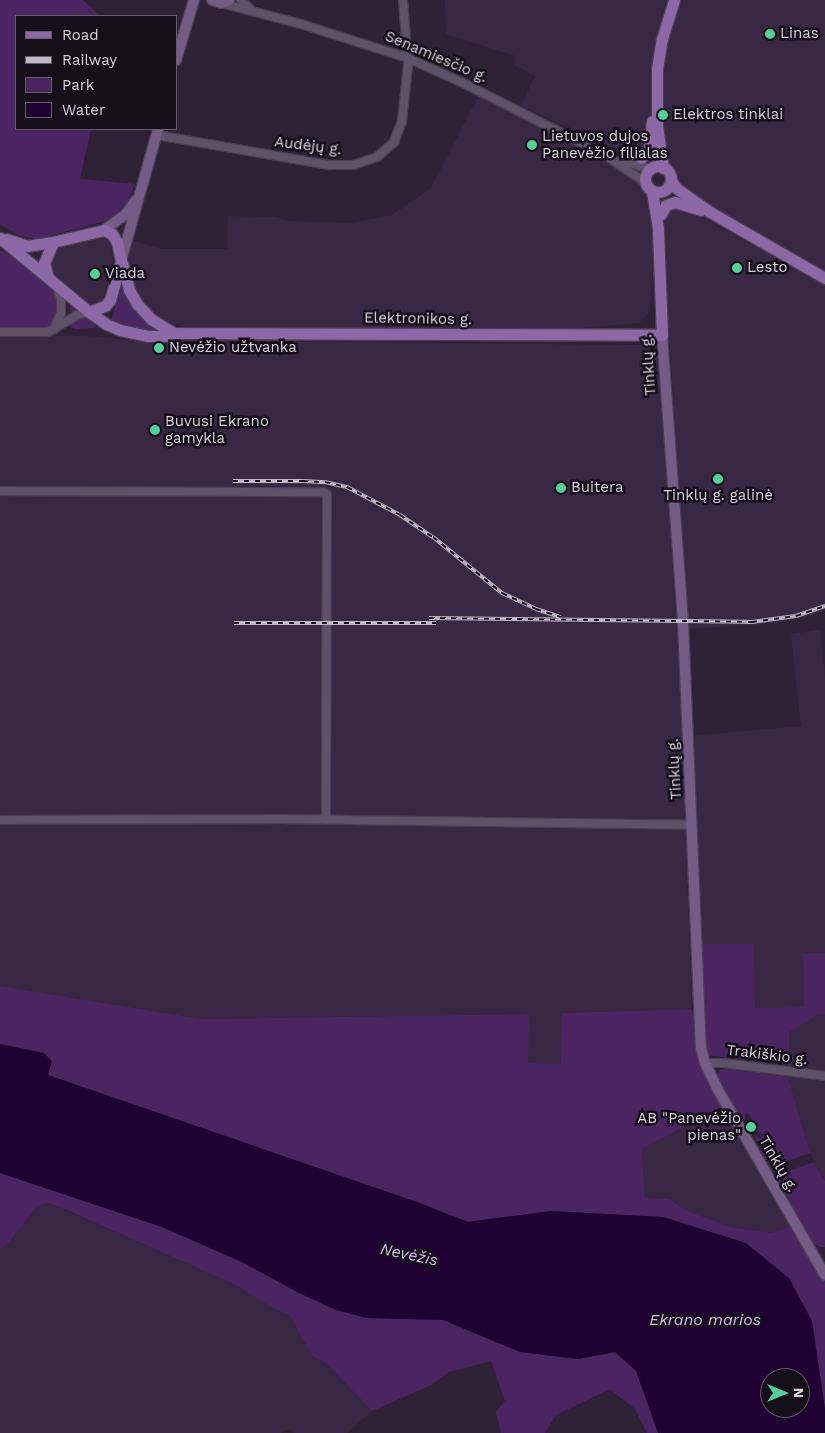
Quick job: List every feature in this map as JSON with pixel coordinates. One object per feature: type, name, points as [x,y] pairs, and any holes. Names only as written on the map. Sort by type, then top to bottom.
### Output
[{"type":"main road","points":[[671,180],[656,189],[646,175],[655,168],[658,57],[674,0]]},
{"type":"main road","points":[[178,54],[195,1]]},
{"type":"main road","points":[[641,158],[647,153],[651,143],[653,108],[656,97]]},
{"type":"main road","points":[[0,238],[89,312],[105,306],[110,300],[157,132]]},
{"type":"main road","name":"Senamiesčio g.","points":[[655,168],[669,173],[676,188],[706,211]]},
{"type":"main road","name":"Senamiesčio g.","points":[[656,189],[706,211],[825,278]]},
{"type":"main road","name":"Tinklų g.","points":[[656,189],[661,214],[658,229]]},
{"type":"main road","name":"Tinklų g.","points":[[656,189],[662,335],[683,622],[692,825],[698,1032],[705,1063],[717,1088],[825,1275]]},
{"type":"main road","points":[[0,238],[27,246],[104,230],[125,215],[140,193]]},
{"type":"main road","name":"Senamiesčio g.","points":[[670,203],[676,202],[706,211]]},
{"type":"main road","name":"Tinklų g.","points":[[661,214],[670,203]]},
{"type":"main road","points":[[104,230],[112,234],[117,242],[129,290],[137,304],[151,319],[173,333]]},
{"type":"main road","points":[[51,280],[44,263],[53,242]]},
{"type":"main road","name":"Elektronikos g.","points":[[89,312],[106,324],[137,334],[164,336],[173,333],[662,335]]},
{"type":"street","name":"Senamiesčio g.","points":[[241,0],[250,9]]},
{"type":"street","name":"Audėjų g.","points":[[157,132],[329,164],[366,162],[388,150],[400,129],[407,87],[408,58],[403,0]]},
{"type":"street","name":"Senamiesčio g.","points":[[220,1],[408,58],[461,82],[606,155],[639,167],[655,168]]},
{"type":"street","name":"Senamiesčio g.","points":[[606,155],[629,160],[641,158]]},
{"type":"street","name":"Senamiesčio g.","points":[[606,155],[656,189]]},
{"type":"street","points":[[51,280],[61,299],[61,313],[53,331]]},
{"type":"street","points":[[0,332],[53,331],[77,315],[89,312]]},
{"type":"street","points":[[0,491],[323,492],[327,495],[326,820]]},
{"type":"street","points":[[0,820],[326,820],[692,825]]},
{"type":"street","name":"Trakiškio g.","points":[[705,1063],[720,1062],[825,1076]]},
{"type":"shaded area","points":[[445,0],[825,0],[825,275],[695,198],[675,183],[673,171],[666,161],[628,155],[521,106],[535,76],[514,65],[515,56],[446,34]]},
{"type":"shaded area","points":[[479,95],[625,172],[639,182],[649,195],[654,239],[651,303],[648,314],[639,323],[580,328],[188,329],[154,316],[141,302],[128,271],[127,260],[133,241],[161,249],[227,249],[228,216],[276,217],[288,221],[351,223],[392,215],[431,188]]},
{"type":"shaded area","points":[[667,208],[685,208],[825,285],[825,610],[813,615],[779,623],[688,629],[669,334],[664,213]]},
{"type":"shaded area","points":[[98,238],[110,241],[113,260],[102,301],[100,304],[92,306],[50,274],[47,259],[53,251],[60,248]]},
{"type":"shaded area","points":[[0,335],[88,336],[129,340],[641,345],[648,347],[659,362],[666,453],[681,703],[692,1009],[562,1013],[562,1064],[527,1063],[528,1014],[202,1019],[0,986]]},
{"type":"shaded area","points":[[820,630],[825,674],[825,953],[803,954],[804,1007],[755,1008],[700,944],[691,736],[801,726],[791,634]]},
{"type":"shaded area","points":[[819,1014],[825,1014],[825,1181],[810,1153],[788,1077],[788,1032]]},
{"type":"shaded area","points":[[721,1107],[792,1225],[772,1233],[731,1227],[685,1210],[669,1199],[645,1199],[642,1149]]},
{"type":"shaded area","points":[[49,1203],[236,1285],[290,1316],[313,1357],[325,1362],[372,1411],[347,1433],[294,1433],[289,1429],[281,1433],[0,1433],[0,1250],[11,1240],[35,1208]]},
{"type":"green space","points":[[0,0],[83,0],[99,15],[15,15],[15,130],[91,130],[80,179],[135,184],[127,202],[114,216],[102,222],[38,239],[20,236],[0,224]]},
{"type":"green space","points":[[0,250],[19,261],[55,293],[58,310],[54,323],[47,329],[0,329]]},
{"type":"green space","points":[[122,282],[165,333],[125,327],[111,321]]},
{"type":"green space","points":[[70,302],[95,321],[94,328],[75,329],[71,327]]},
{"type":"green space","points":[[700,944],[754,944],[755,1008],[804,1007],[803,953],[825,953],[825,1014],[819,1014],[789,1032],[789,1065],[707,1055],[703,1036]]},
{"type":"green space","points":[[0,986],[202,1019],[529,1014],[528,1063],[561,1064],[562,1013],[692,1009],[697,1058],[721,1107],[642,1149],[645,1198],[669,1199],[685,1210],[731,1227],[772,1233],[792,1225],[825,1283],[825,1409],[812,1321],[746,1243],[663,1217],[550,1211],[468,1222],[419,1203],[48,1075],[44,1053],[0,1044]]},
{"type":"green space","points":[[727,1069],[788,1077],[810,1153],[781,1163],[767,1162],[761,1154],[759,1144],[754,1136],[759,1138],[762,1136],[748,1113],[745,1115],[745,1120],[730,1103],[716,1076],[720,1070]]},
{"type":"green space","points":[[814,1162],[825,1181],[825,1247],[820,1247],[813,1243],[778,1180],[783,1173]]},
{"type":"green space","points":[[0,1173],[162,1227],[244,1263],[299,1293],[336,1310],[367,1318],[443,1320],[521,1352],[578,1359],[615,1352],[636,1371],[658,1433],[647,1433],[635,1409],[610,1389],[556,1415],[545,1433],[501,1433],[496,1412],[505,1401],[491,1361],[449,1372],[431,1385],[372,1411],[325,1362],[313,1357],[290,1316],[236,1285],[62,1208],[49,1203],[35,1208],[11,1240],[0,1250]]},
{"type":"water","name":"Ekrano marios","points":[[0,1044],[44,1053],[52,1061],[48,1075],[420,1203],[468,1222],[550,1211],[663,1217],[746,1243],[789,1278],[812,1321],[825,1409],[825,1433],[658,1433],[636,1371],[615,1352],[578,1359],[520,1352],[443,1320],[367,1318],[336,1310],[299,1293],[244,1263],[162,1227],[0,1173]]},
{"type":"railway","points":[[233,481],[325,482],[347,487],[400,515],[433,537],[502,593],[536,609],[561,617]]},
{"type":"railway","points":[[429,618],[752,622],[796,616],[825,606]]},
{"type":"railway","points":[[234,623],[436,623]]},
{"type":"place","name":"Linas","points":[[770,34]]},
{"type":"place","name":"Elektros tinklai","points":[[663,115]]},
{"type":"place","name":"Lietuvos dujos Panevėžio filialas","points":[[532,145]]},
{"type":"place","name":"Lesto","points":[[737,268]]},
{"type":"place","name":"Viada","points":[[95,274]]},
{"type":"place","name":"Nevėžio užtvanka","points":[[159,348]]},
{"type":"place","name":"Buvusi Ekrano gamykla","points":[[155,430]]},
{"type":"place","name":"Tinklų g. galinė","points":[[718,479]]},
{"type":"place","name":"Buitera","points":[[561,488]]},
{"type":"place","name":"AB \"Panevėžio pienas\"","points":[[751,1127]]},
{"type":"water label","name":"Nevėžis","points":[[409,1255]]}]
